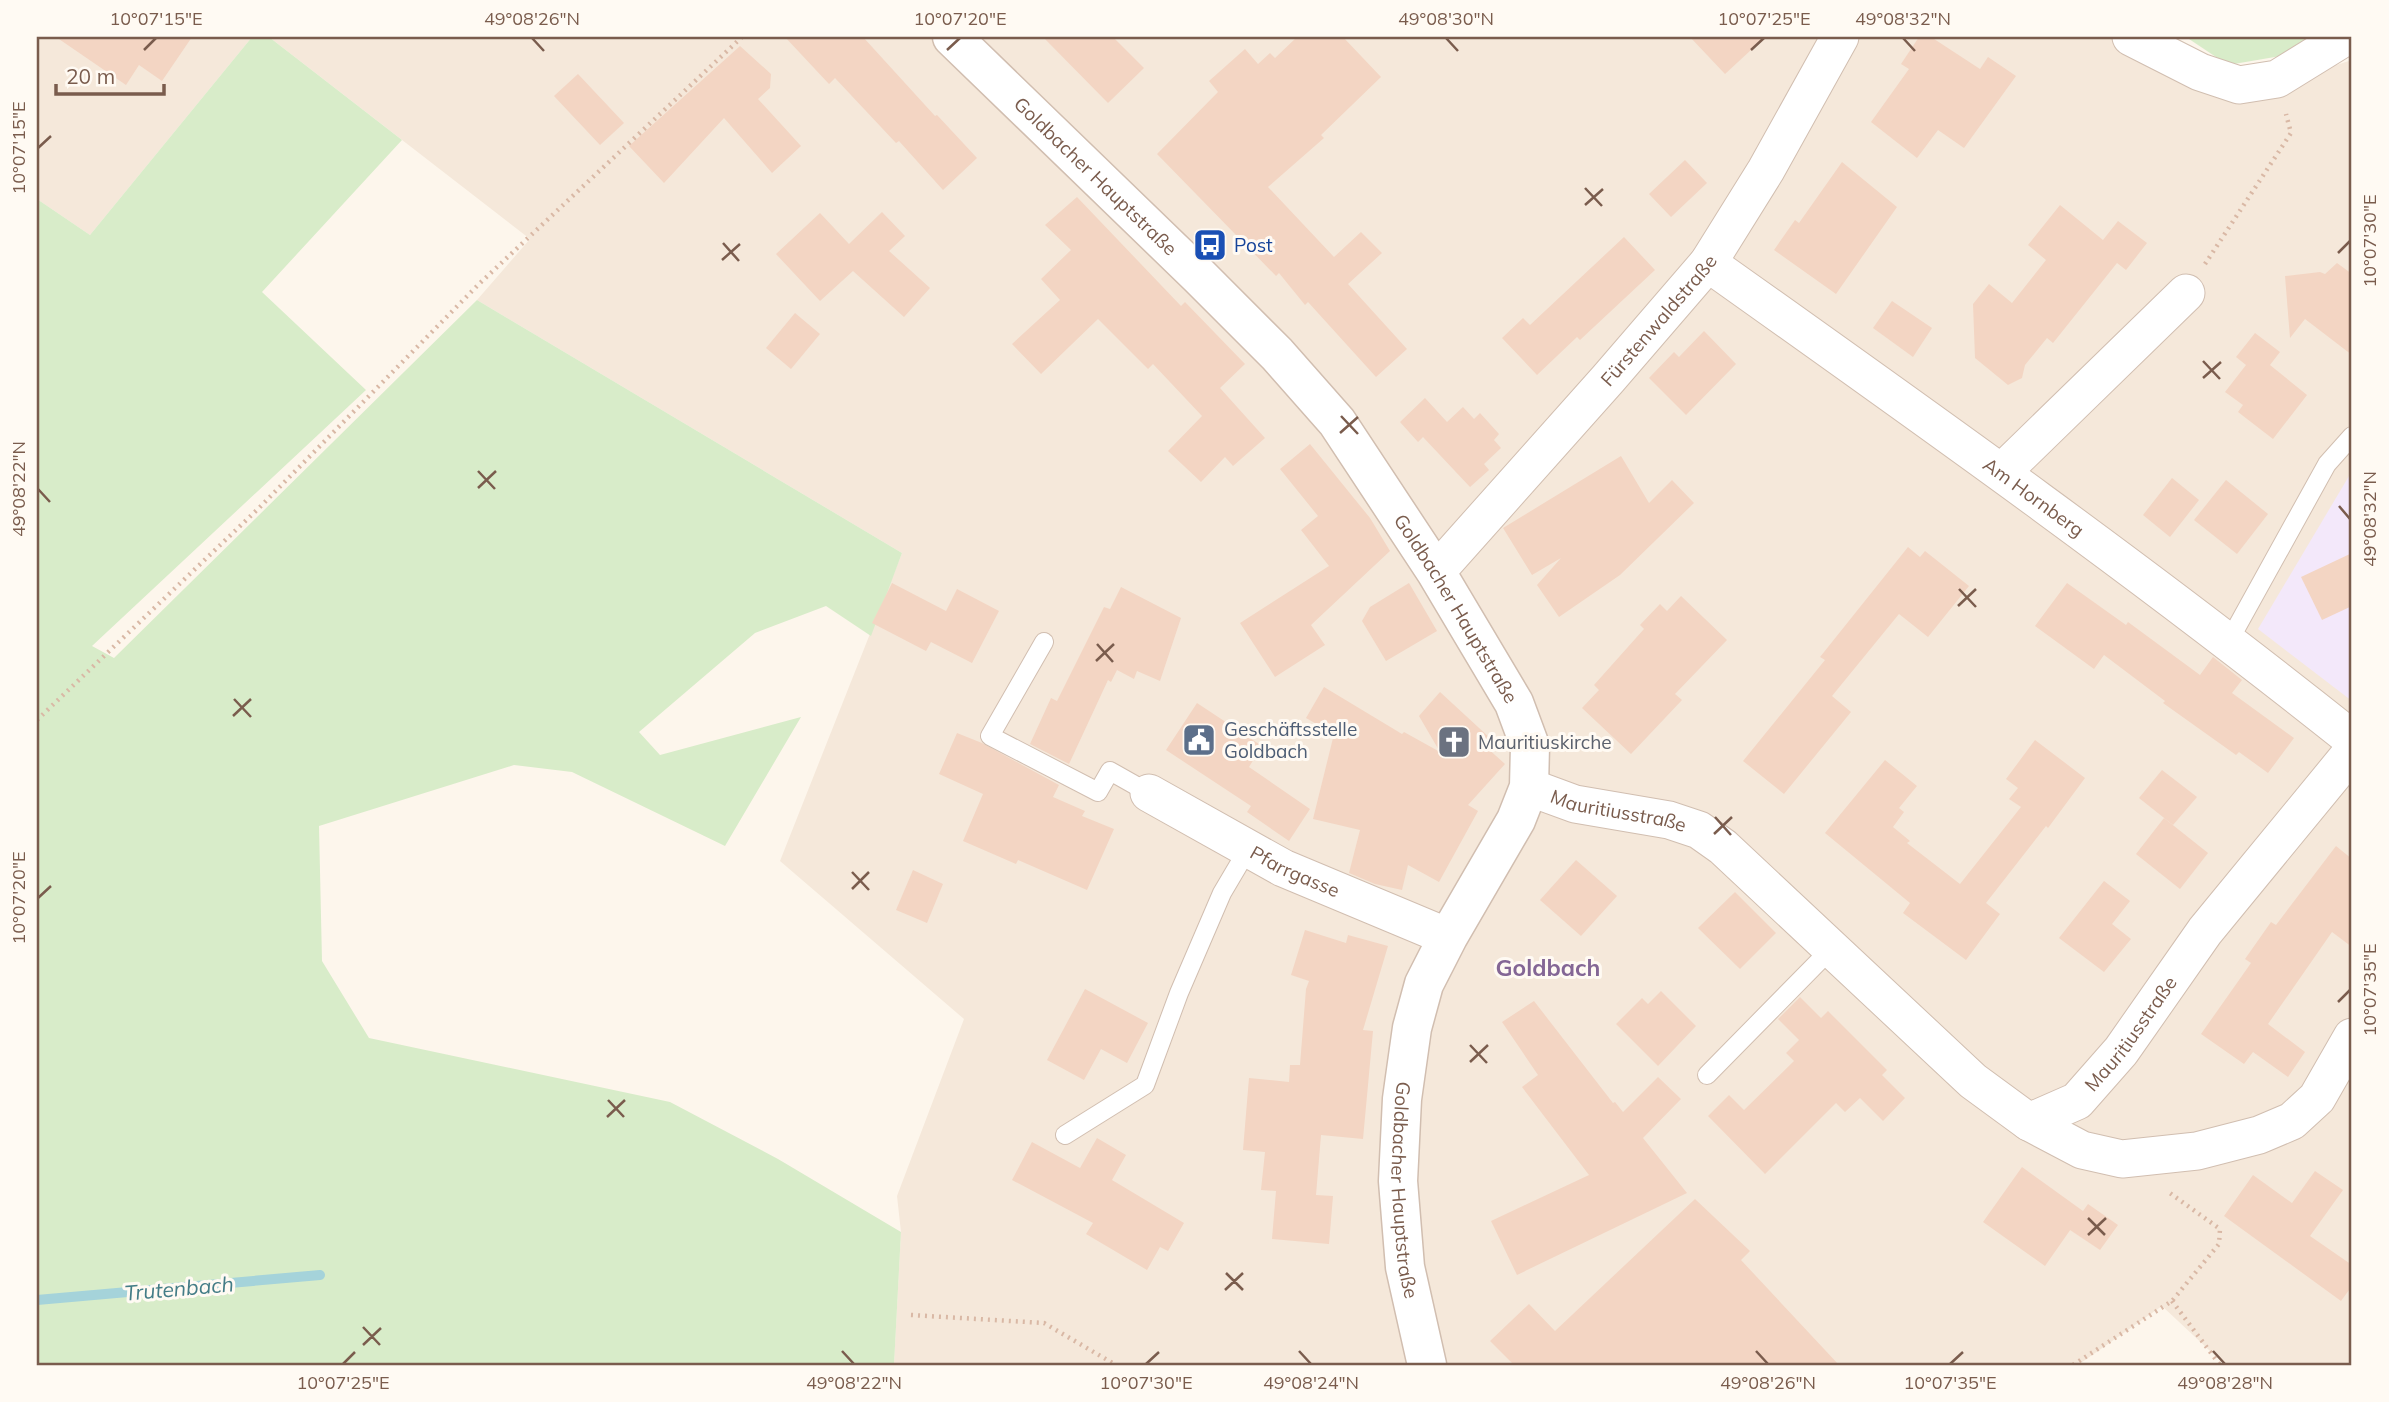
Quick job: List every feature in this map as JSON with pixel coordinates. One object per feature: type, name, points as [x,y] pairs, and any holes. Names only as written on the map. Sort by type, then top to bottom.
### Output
[{"type":"street","name":"Goldbacher Hauptstraße","points":[[952,37],[1198,275],[1277,354],[1337,422],[1436,572],[1514,702],[1530,746],[1529,787],[1516,820],[1424,984],[1412,1028],[1402,1099],[1398,1181],[1405,1267],[1427,1365]]},
{"type":"street","name":"Fürstenwaldstraße","points":[[1436,572],[1708,263],[1766,170],[1839,37]]},
{"type":"street","points":[[2131,37],[2200,72],[2239,85],[2277,79],[2345,37]]},
{"type":"street","name":"Am Hornberg","points":[[1708,263],[2002,472],[2229,641],[2352,739]]},
{"type":"street","points":[[2002,472],[2186,293]]},
{"type":"street","name":"Mauritiusstraße","points":[[1529,787],[1575,804],[1669,820],[1699,830],[1723,847],[1973,1081],[2029,1122],[2077,1101],[2121,1051],[2205,931],[2352,752]]},
{"type":"street","name":"Pfarrgasse","points":[[1149,793],[1283,868],[1448,937]]},
{"type":"street","points":[[2029,1122],[2082,1150],[2122,1159],[2197,1150],[2259,1135],[2292,1121],[2317,1098],[2352,1037]]},
{"type":"lane","points":[[2229,641],[2327,464],[2352,436]]},
{"type":"lane","points":[[1044,642],[990,736],[1098,792],[1110,771],[1149,793]]},
{"type":"lane","points":[[1065,1135],[1145,1085],[1179,993],[1222,893],[1248,849]]},
{"type":"lane","points":[[1707,1075],[1831,949]]},
{"type":"path","points":[[37,720],[259,508],[479,284],[742,37]]},
{"type":"path","points":[[2186,293],[2291,133],[2277,79]]},
{"type":"path","points":[[2073,1365],[2172,1301],[2218,1244],[2220,1228],[2122,1159]]},
{"type":"path","points":[[2172,1301],[2220,1365]]},
{"type":"path","points":[[911,1315],[1044,1323],[1116,1365]]},
{"type":"shaded area","points":[[37,37],[252,37],[90,235],[37,199]]},
{"type":"shaded area","points":[[269,37],[2124,37],[2237,97],[2352,60],[2352,1365],[2225,1365],[2162,1306],[2078,1365],[894,1365],[901,1232],[897,1196],[964,1019],[780,861],[902,553],[477,300],[530,239]]},
{"type":"shaded area","points":[[2352,471],[2352,701],[2258,629]]},
{"type":"green space","points":[[252,37],[269,37],[402,140],[262,292],[366,390],[92,646],[114,658],[477,300],[902,553],[871,636],[826,606],[755,633],[639,732],[660,755],[801,717],[725,846],[572,772],[514,765],[319,826],[322,961],[369,1038],[670,1102],[778,1159],[901,1232],[894,1365],[37,1365],[37,199],[90,235]]},
{"type":"green space","points":[[2186,37],[2313,37],[2299,53],[2228,65]]},
{"type":"building","points":[[56,37],[192,37],[162,81],[139,65],[126,85]]},
{"type":"building","points":[[785,37],[863,37],[977,158],[943,190],[899,141],[896,143],[835,78],[829,84]]},
{"type":"building","points":[[1043,37],[1113,37],[1144,68],[1108,103]]},
{"type":"building","points":[[1297,37],[1343,37],[1381,77],[1321,135],[1324,138],[1268,187],[1334,257],[1361,232],[1382,253],[1348,284],[1407,349],[1376,377],[1308,302],[1305,305],[1279,273],[1276,276],[1157,154],[1218,92],[1209,81],[1245,49],[1258,64],[1270,53],[1275,58]]},
{"type":"building","points":[[1690,37],[1765,37],[1725,74]]},
{"type":"building","points":[[1919,37],[1931,37],[1980,69],[1988,57],[2016,76],[1964,148],[1938,130],[1917,158],[1871,122],[1909,69],[1901,64]]},
{"type":"building","points":[[740,46],[771,74],[770,88],[758,99],[801,146],[772,173],[724,118],[664,183],[629,146]]},
{"type":"building","points":[[578,74],[624,123],[600,145],[554,96]]},
{"type":"building","points":[[1685,160],[1707,183],[1671,217],[1649,194]]},
{"type":"building","points":[[1842,162],[1897,207],[1836,294],[1774,250],[1795,220],[1799,223]]},
{"type":"building","points":[[1077,197],[1181,306],[1185,302],[1245,364],[1220,388],[1265,438],[1233,466],[1225,457],[1201,482],[1168,451],[1202,416],[1153,364],[1148,369],[1098,319],[1041,374],[1012,344],[1060,300],[1041,279],[1071,250],[1045,225]]},
{"type":"building","points":[[2060,205],[2103,240],[2118,221],[2147,243],[2126,270],[2117,263],[2053,343],[2047,338],[2025,365],[2022,378],[2008,385],[1975,358],[1973,304],[1989,284],[2012,303],[2046,260],[2028,245]]},
{"type":"building","points":[[882,212],[905,236],[889,251],[930,288],[904,317],[853,271],[820,301],[776,254],[820,213],[849,244]]},
{"type":"building","points":[[1624,237],[1655,270],[1580,340],[1577,337],[1537,375],[1502,338],[1523,318],[1530,325]]},
{"type":"building","points":[[2337,263],[2352,274],[2352,355],[2305,319],[2290,338],[2285,276],[2320,272],[2325,274]]},
{"type":"building","points":[[1892,301],[1932,328],[1913,357],[1873,328]]},
{"type":"building","points":[[795,313],[820,334],[791,369],[766,348]]},
{"type":"building","points":[[1704,331],[1736,364],[1686,415],[1649,378],[1674,352],[1679,357]]},
{"type":"building","points":[[2255,333],[2280,352],[2270,365],[2307,395],[2273,439],[2238,412],[2243,405],[2225,392],[2246,365],[2236,357]]},
{"type":"building","points":[[1425,398],[1447,422],[1463,407],[1474,419],[1480,413],[1499,434],[1494,440],[1501,448],[1484,464],[1489,470],[1470,487],[1423,437],[1418,442],[1400,422]]},
{"type":"building","points":[[1310,444],[1370,518],[1390,551],[1311,625],[1325,645],[1275,677],[1240,623],[1329,566],[1301,530],[1318,516],[1280,469]]},
{"type":"building","points":[[1621,456],[1649,503],[1672,480],[1694,503],[1620,575],[1559,617],[1537,585],[1561,558],[1532,575],[1503,528]]},
{"type":"building","points":[[2172,478],[2199,500],[2170,537],[2143,515]]},
{"type":"building","points":[[2226,480],[2268,514],[2237,554],[2194,520]]},
{"type":"building","points":[[1908,547],[1920,557],[1925,551],[1969,586],[1928,637],[1899,614],[1832,696],[1851,712],[1784,794],[1743,761],[1825,660],[1820,657]]},
{"type":"building","points":[[2352,553],[2352,606],[2322,620],[2301,577]]},
{"type":"building","points":[[892,583],[946,611],[957,589],[999,611],[972,663],[931,642],[926,651],[872,623]]},
{"type":"building","points":[[1409,583],[1437,631],[1386,661],[1362,621],[1370,607]]},
{"type":"building","points":[[2067,583],[2126,625],[2128,622],[2200,675],[2213,657],[2242,680],[2232,693],[2294,738],[2268,773],[2239,752],[2236,755],[2163,703],[2165,701],[2104,655],[2094,669],[2035,626]]},
{"type":"building","points":[[1121,587],[1181,618],[1160,681],[1137,671],[1134,679],[1117,670],[1111,682],[1108,680],[1069,764],[1030,744],[1051,698],[1057,701],[1104,607],[1110,609]]},
{"type":"building","points":[[1681,596],[1727,640],[1675,694],[1682,700],[1631,754],[1582,708],[1599,690],[1594,685],[1644,629],[1640,625],[1660,604],[1667,611]]},
{"type":"building","points":[[1324,687],[1402,734],[1404,732],[1440,752],[1419,716],[1440,692],[1491,739],[1485,746],[1505,764],[1468,805],[1478,811],[1439,882],[1408,865],[1402,890],[1375,884],[1349,873],[1360,830],[1313,819],[1334,734],[1306,718]]},
{"type":"building","points":[[1197,703],[1262,746],[1249,767],[1310,809],[1289,841],[1247,812],[1251,806],[1166,750]]},
{"type":"building","points":[[957,733],[982,743],[1059,785],[1053,797],[1085,811],[1082,816],[1114,829],[1087,890],[1018,860],[1016,864],[963,841],[983,794],[939,774]]},
{"type":"building","points":[[2035,740],[2085,778],[1986,903],[2000,914],[1966,960],[1903,913],[1910,903],[1825,833],[1885,760],[1917,786],[1899,808],[1904,812],[1893,827],[1910,841],[1907,843],[1960,884],[2021,807],[2009,799],[2018,788],[2006,779]]},
{"type":"building","points":[[2162,770],[2197,797],[2173,825],[2139,798]]},
{"type":"building","points":[[2164,818],[2208,853],[2180,889],[2136,854]]},
{"type":"building","points":[[2336,846],[2352,859],[2352,947],[2332,932],[2268,1024],[2305,1052],[2288,1077],[2253,1052],[2244,1064],[2201,1034],[2251,963],[2245,959],[2271,922],[2276,925]]},
{"type":"building","points":[[1576,860],[1617,896],[1581,936],[1540,900]]},
{"type":"building","points":[[913,870],[943,884],[927,923],[896,910]]},
{"type":"building","points":[[2104,881],[2130,901],[2112,924],[2131,939],[2104,972],[2059,938]]},
{"type":"building","points":[[1735,892],[1776,933],[1740,969],[1698,928]]},
{"type":"building","points":[[1305,930],[1346,943],[1348,935],[1388,946],[1363,1030],[1373,1031],[1363,1139],[1321,1135],[1316,1195],[1333,1196],[1329,1244],[1272,1239],[1276,1191],[1261,1190],[1265,1152],[1243,1150],[1249,1078],[1289,1082],[1290,1065],[1300,1065],[1306,989],[1309,981],[1291,975]]},
{"type":"building","points":[[1085,989],[1148,1023],[1127,1063],[1101,1049],[1084,1080],[1047,1060]]},
{"type":"building","points":[[1661,991],[1696,1026],[1658,1066],[1616,1024],[1642,998],[1648,1004]]},
{"type":"building","points":[[1800,997],[1821,1018],[1828,1011],[1887,1070],[1882,1075],[1905,1098],[1883,1121],[1860,1098],[1845,1112],[1836,1103],[1765,1174],[1708,1116],[1729,1095],[1744,1110],[1794,1061],[1786,1053],[1799,1040],[1778,1019]]},
{"type":"building","points":[[1534,1001],[1613,1103],[1623,1112],[1658,1077],[1681,1099],[1643,1138],[1687,1193],[1517,1275],[1491,1221],[1589,1175],[1522,1087],[1538,1075],[1502,1022]]},
{"type":"building","points":[[1097,1138],[1126,1155],[1112,1180],[1184,1223],[1168,1251],[1160,1247],[1147,1270],[1086,1234],[1093,1223],[1012,1180],[1032,1142],[1080,1168]]},
{"type":"building","points":[[2022,1167],[2083,1211],[2088,1204],[2118,1225],[2100,1250],[2070,1230],[2045,1266],[1983,1222]]},
{"type":"building","points":[[2315,1171],[2343,1190],[2310,1236],[2352,1265],[2352,1286],[2341,1301],[2224,1216],[2253,1175],[2292,1203]]},
{"type":"building","points":[[1695,1199],[1750,1251],[1741,1260],[1839,1365],[1514,1365],[1490,1341],[1529,1304],[1555,1331]]},
{"type":"waterway","name":"Trutenbach","points":[[37,1300],[320,1275]]},
{"type":"place","name":"Post","points":[[1210,245]]},
{"type":"place","name":"Geschäftsstelle Goldbach","points":[[1199,740]]},
{"type":"place","name":"Mauritiuskirche","points":[[1454,742]]},
{"type":"district","name":"Goldbach","points":[[1548,967]]}]
